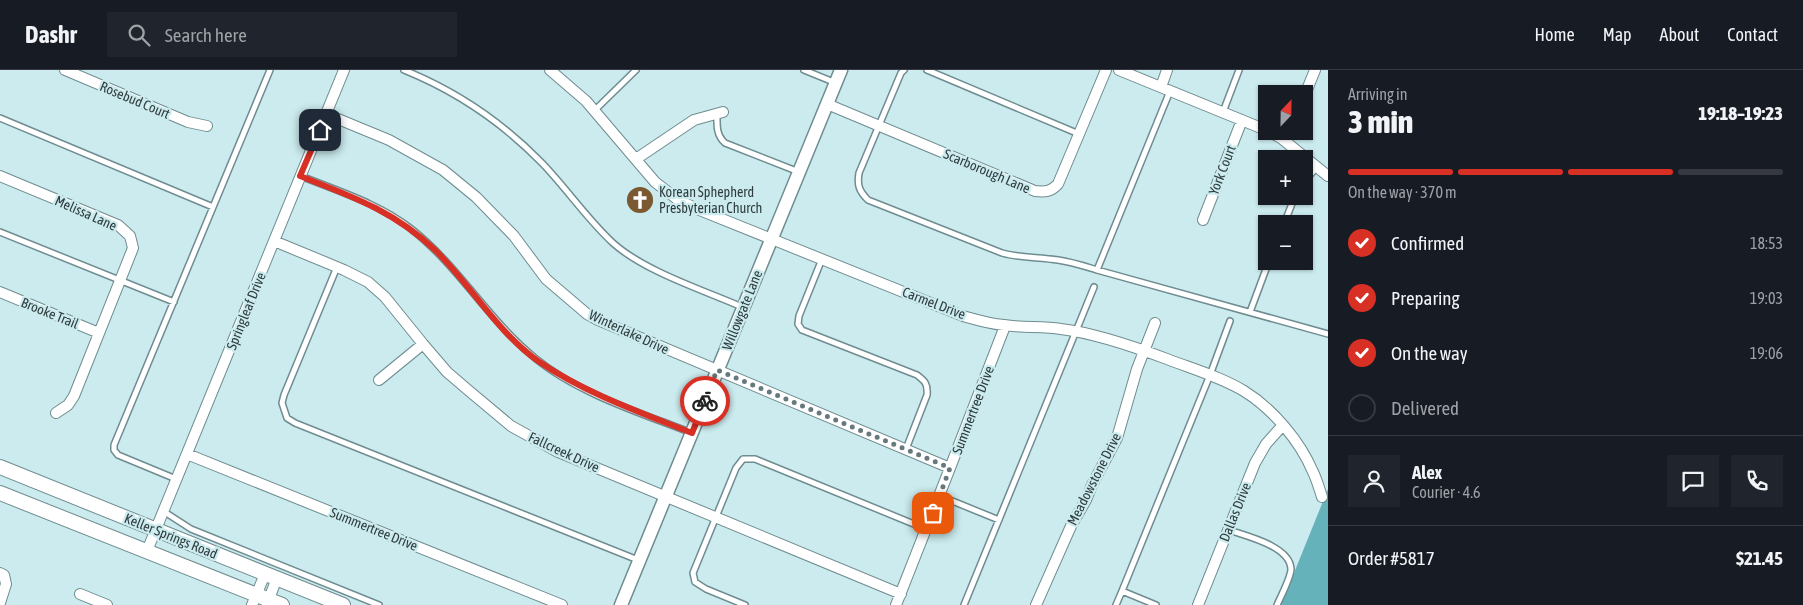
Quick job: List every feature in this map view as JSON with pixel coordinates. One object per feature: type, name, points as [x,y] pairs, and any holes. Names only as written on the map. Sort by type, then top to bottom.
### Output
[{"type":"main road","name":"Keller Springs Road","points":[[0,467],[343,605]]},
{"type":"main road","name":"Keller Springs Road","points":[[0,493],[147,551],[261,601],[282,605]]},
{"type":"street","name":"Rosebud Court","points":[[65,70],[188,122],[206,126]]},
{"type":"street","name":"Springleaf Drive","points":[[147,551],[344,70]]},
{"type":"street","name":"Carmel Drive","points":[[550,70],[586,101],[655,182],[677,199],[963,316],[1005,326],[1060,328],[1076,331],[1144,350],[1210,376],[1244,392],[1265,408],[1282,425],[1301,449],[1313,472],[1322,497]]},
{"type":"street","name":"Willowgate Lane","points":[[621,605],[842,70]]},
{"type":"street","name":"Scarborough Lane","points":[[828,104],[1035,191],[1044,192],[1052,190],[1058,184],[1106,70]]},
{"type":"street","points":[[1119,70],[1258,127]]},
{"type":"street","points":[[1165,88],[1167,70]]},
{"type":"street","points":[[1309,85],[1315,70]]},
{"type":"street","points":[[636,159],[694,120],[720,113]]},
{"type":"street","name":"Winterlake Drive","points":[[326,114],[389,140],[443,170],[476,197],[514,236],[546,279],[587,314],[950,468]]},
{"type":"street","name":"York Court","points":[[1203,220],[1242,120]]},
{"type":"street","points":[[1288,140],[1328,176]]},
{"type":"street","name":"Melissa Lane","points":[[0,176],[118,225],[130,236],[133,248],[74,396],[68,405],[56,414]]},
{"type":"street","name":"Fallcreek Drive","points":[[274,240],[368,282],[385,297],[448,372],[511,426],[558,452],[900,594]]},
{"type":"street","name":"Brooke Trail","points":[[0,292],[100,333]]},
{"type":"street","name":"Meadowstone Drive","points":[[1036,605],[1071,526],[1117,438],[1144,350],[1155,323]]},
{"type":"street","name":"Summertree Drive","points":[[896,605],[1005,326]]},
{"type":"street","points":[[379,380],[423,344]]},
{"type":"street","name":"Dallas Drive","points":[[1198,605],[1255,463],[1266,444],[1282,425]]},
{"type":"street","name":"Summertree Drive","points":[[187,454],[562,605]]},
{"type":"street","points":[[0,573],[4,575],[6,584],[0,603]]},
{"type":"street","points":[[261,601],[271,576]]},
{"type":"street","points":[[80,594],[107,605]]},
{"type":"lane","points":[[176,479],[118,455],[114,450],[270,70]]},
{"type":"lane","points":[[404,70],[445,89],[508,131],[543,164],[583,212],[614,244],[641,263],[743,308]]},
{"type":"lane","points":[[594,111],[636,70]]},
{"type":"lane","points":[[804,70],[836,83]]},
{"type":"lane","points":[[904,70],[901,73],[859,173],[860,192],[868,200],[1002,252],[1016,256],[1075,263],[1328,334]]},
{"type":"lane","points":[[927,70],[1079,134]]},
{"type":"lane","points":[[1223,112],[1240,70]]},
{"type":"lane","points":[[1097,270],[1165,88]]},
{"type":"lane","points":[[720,113],[717,129],[719,138],[725,143],[799,173]]},
{"type":"lane","points":[[0,118],[213,207]]},
{"type":"lane","points":[[1313,172],[1317,167]]},
{"type":"lane","points":[[300,176],[366,203],[409,227],[436,250],[508,335],[537,360],[594,393],[692,433]]},
{"type":"lane","points":[[0,232],[174,302]]},
{"type":"lane","points":[[822,259],[799,316],[798,324],[802,330],[916,375],[924,381],[927,387],[926,395],[906,450]]},
{"type":"lane","points":[[337,267],[284,395],[282,404],[287,418],[304,427],[639,560]]},
{"type":"lane","points":[[1250,312],[1266,270]]},
{"type":"lane","points":[[964,605],[1094,287]]},
{"type":"lane","points":[[1116,605],[1210,376],[1230,321]]},
{"type":"lane","points":[[745,605],[706,589],[695,582],[692,573],[736,468],[743,460],[755,459],[926,530]]},
{"type":"lane","points":[[940,496],[999,520]]},
{"type":"lane","points":[[162,511],[192,529],[379,605]]},
{"type":"lane","points":[[1228,530],[1276,547],[1289,560],[1291,570],[1277,605]]},
{"type":"lane","points":[[1122,591],[1156,605]]},
{"type":"shaded area","points":[[1328,489],[1328,605],[1281,605]]},
{"type":"way so far","points":[[705,401],[717,370],[950,468],[933,513]]},
{"type":"place","name":"Korean Sphepherd Presbyterian Church","points":[[640,200]]},
{"type":"route","points":[[320,130],[300,176],[366,203],[409,227],[436,250],[458,274],[508,335],[537,360],[563,377],[594,393],[692,433],[705,401]]}]
